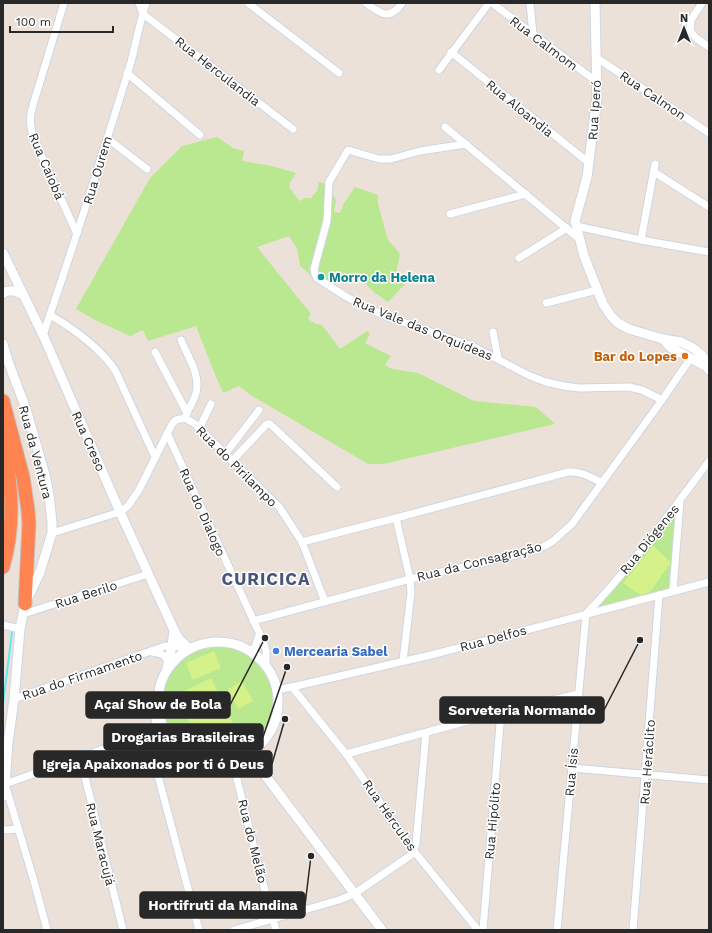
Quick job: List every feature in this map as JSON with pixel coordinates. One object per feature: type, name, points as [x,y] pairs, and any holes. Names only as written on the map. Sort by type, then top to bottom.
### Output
[{"type":"highway","points":[[3,401],[22,470],[28,510],[29,524],[24,609]]},
{"type":"highway","points":[[3,436],[10,477],[11,504],[9,540],[3,567]]},
{"type":"street","name":"Rua Caiobá","points":[[64,3],[33,105],[30,117],[30,127],[77,234]]},
{"type":"street","points":[[140,3],[143,14]]},
{"type":"street","name":"Rua Ourem","points":[[43,335],[62,281],[107,138],[146,3]]},
{"type":"street","points":[[248,3],[339,73]]},
{"type":"street","points":[[366,3],[383,14],[389,14],[397,10],[402,3]]},
{"type":"street","points":[[439,70],[491,3]]},
{"type":"street","name":"Rua Calmom","points":[[491,3],[597,82]]},
{"type":"street","points":[[530,3],[533,34]]},
{"type":"street","name":"Rua Iperó","points":[[595,3],[597,97],[590,163],[587,178],[571,227],[578,238],[597,290],[611,316],[618,323],[629,329],[663,339],[681,342],[706,355]]},
{"type":"street","points":[[702,3],[691,20],[690,30],[696,38],[709,47]]},
{"type":"street","name":"Rua Herculandia","points":[[143,14],[293,129]]},
{"type":"street","name":"Rua Aloandia","points":[[452,52],[590,163]]},
{"type":"street","name":"Rua Calmon","points":[[597,58],[709,133]]},
{"type":"street","points":[[127,73],[200,135]]},
{"type":"street","points":[[445,127],[526,194],[571,227],[709,252]]},
{"type":"street","points":[[107,138],[147,170]]},
{"type":"street","name":"Rua Vale das Orquideas","points":[[466,144],[420,151],[386,160],[345,150],[329,182],[327,221],[314,269],[315,274],[323,282],[345,296],[388,317],[465,343],[498,358],[530,376],[546,382],[580,388],[629,387],[642,390],[662,400]]},
{"type":"street","points":[[641,240],[655,164]]},
{"type":"street","points":[[654,172],[709,207]]},
{"type":"street","points":[[450,214],[526,194]]},
{"type":"street","points":[[519,258],[571,227]]},
{"type":"street","name":"Rua Creso","points":[[3,253],[43,335],[120,512],[174,630],[179,639],[189,650]]},
{"type":"street","points":[[546,303],[597,290]]},
{"type":"street","points":[[3,293],[11,291],[23,295]]},
{"type":"street","points":[[50,315],[68,326],[107,358],[115,370],[155,457]]},
{"type":"street","points":[[493,332],[498,358]]},
{"type":"street","points":[[663,339],[670,348],[708,369]]},
{"type":"street","points":[[181,340],[197,380],[196,394],[186,416]]},
{"type":"street","name":"Rua da Ventura","points":[[3,344],[26,409],[45,476],[49,495],[52,533],[40,572],[24,609],[20,629],[3,796]]},
{"type":"street","points":[[155,352],[186,416]]},
{"type":"street","points":[[690,359],[706,355],[708,369]]},
{"type":"street","name":"Rua da Consagração","points":[[253,621],[410,579],[516,555],[545,546],[572,524],[690,359]]},
{"type":"street","points":[[199,429],[211,404]]},
{"type":"street","points":[[225,454],[259,410]]},
{"type":"street","name":"Rua do Pirilampo","points":[[52,533],[120,512],[128,506],[133,500],[172,424],[176,420],[186,416],[280,508],[302,542],[325,602]]},
{"type":"street","points":[[232,462],[267,424],[270,424],[337,487]]},
{"type":"street","name":"Rua do Dialogo","points":[[167,433],[266,650],[266,666]]},
{"type":"street","name":"Rua Diógenes","points":[[586,614],[680,501],[709,461]]},
{"type":"street","points":[[302,542],[568,472],[584,474],[602,484]]},
{"type":"street","points":[[673,590],[680,501]]},
{"type":"street","points":[[396,518],[410,579],[411,593],[403,662]]},
{"type":"street","name":"Rua Berilo","points":[[24,609],[148,574]]},
{"type":"street","name":"Rua Delfos","points":[[276,690],[403,662],[659,595],[673,590],[709,582]]},
{"type":"street","name":"Rua Heráclito","points":[[633,930],[659,595]]},
{"type":"street","name":"Rua Ísis","points":[[557,930],[586,614]]},
{"type":"street","points":[[3,625],[20,629]]},
{"type":"street","points":[[174,630],[167,667],[161,682],[155,725],[156,739],[151,747],[199,930]]},
{"type":"street","points":[[250,652],[255,647],[259,635]]},
{"type":"street","points":[[158,704],[162,725],[174,743],[189,754],[207,761],[226,761],[240,757],[258,747],[274,724],[278,706],[276,690],[272,678],[266,666],[250,652],[231,644],[221,642],[205,644],[189,650],[167,667]]},
{"type":"street","name":"Rua do Firmamento","points":[[14,699],[165,646],[180,647],[189,650]]},
{"type":"street","name":"Rua do Firmamento","points":[[150,652],[165,655],[167,667]]},
{"type":"street","points":[[303,684],[303,699]]},
{"type":"street","name":"Rua Hércules","points":[[292,687],[346,754],[414,851],[478,930]]},
{"type":"street","points":[[346,754],[501,712],[578,694]]},
{"type":"street","name":"Rua Hipólito","points":[[483,930],[501,712]]},
{"type":"street","points":[[47,930],[5,784],[136,739],[148,733],[155,725]]},
{"type":"street","points":[[234,930],[274,920],[354,894],[411,855],[416,844],[426,733]]},
{"type":"street","points":[[136,739],[156,739],[174,743]]},
{"type":"street","points":[[258,747],[257,755],[262,771]]},
{"type":"street","name":"Rua Maracujá","points":[[80,757],[122,930]]},
{"type":"street","points":[[240,757],[248,758],[262,771],[382,930]]},
{"type":"street","name":"Rua do Melão","points":[[236,775],[240,757]]},
{"type":"street","name":"Rua do Melão","points":[[226,761],[236,775],[276,930]]},
{"type":"street","points":[[572,768],[709,780]]},
{"type":"street","points":[[3,830],[18,829]]},
{"type":"street","points":[[274,920],[282,930]]},
{"type":"green space","points":[[217,137],[233,148],[244,151],[242,161],[272,166],[296,173],[289,187],[299,201],[305,198],[311,198],[317,191],[319,182],[327,184],[336,200],[334,212],[340,213],[344,203],[355,187],[378,195],[378,204],[388,240],[400,254],[396,274],[400,281],[407,282],[388,302],[375,293],[361,279],[344,274],[331,292],[300,266],[297,249],[289,236],[257,247],[311,314],[308,319],[316,324],[322,325],[340,349],[367,331],[370,334],[365,343],[391,356],[385,365],[392,369],[418,373],[474,401],[536,407],[555,424],[384,464],[368,464],[249,394],[239,386],[223,393],[196,326],[148,341],[143,330],[130,336],[95,320],[76,309],[150,178],[182,146]]},
{"type":"green space","points":[[680,501],[673,590],[586,614]]},
{"type":"green space","points":[[653,546],[671,562],[650,592],[640,595],[623,583]]},
{"type":"green space","points":[[217,644],[238,649],[248,654],[256,661],[263,669],[268,679],[273,700],[268,721],[263,731],[256,739],[248,746],[238,751],[217,756],[196,751],[186,746],[178,739],[171,731],[166,721],[161,700],[166,679],[171,669],[178,661],[186,654],[196,649]]},
{"type":"green space","points":[[214,651],[221,668],[193,680],[186,663]]},
{"type":"green space","points":[[211,678],[237,731],[201,748],[176,695]]},
{"type":"green space","points":[[242,681],[253,701],[238,709],[228,689]]},
{"type":"waterway","points":[[3,704],[12,632]]},
{"type":"place","name":"Morro da Helena","points":[[321,277]]},
{"type":"place","name":"Bar do Lopes","points":[[685,356]]},
{"type":"place","name":"Açaí Show de Bola","points":[[265,638]]},
{"type":"place","name":"Sorveteria Normando","points":[[640,640]]},
{"type":"place","name":"Mercearia Sabel","points":[[276,651]]},
{"type":"place","name":"Drogarias Brasileiras","points":[[287,667]]},
{"type":"place","name":"Igreja Apaixonados por ti ó Deus","points":[[285,719]]},
{"type":"place","name":"Hortifruti da Mandina","points":[[311,856]]},
{"type":"district","name":"CURICICA","points":[[266,579]]}]
